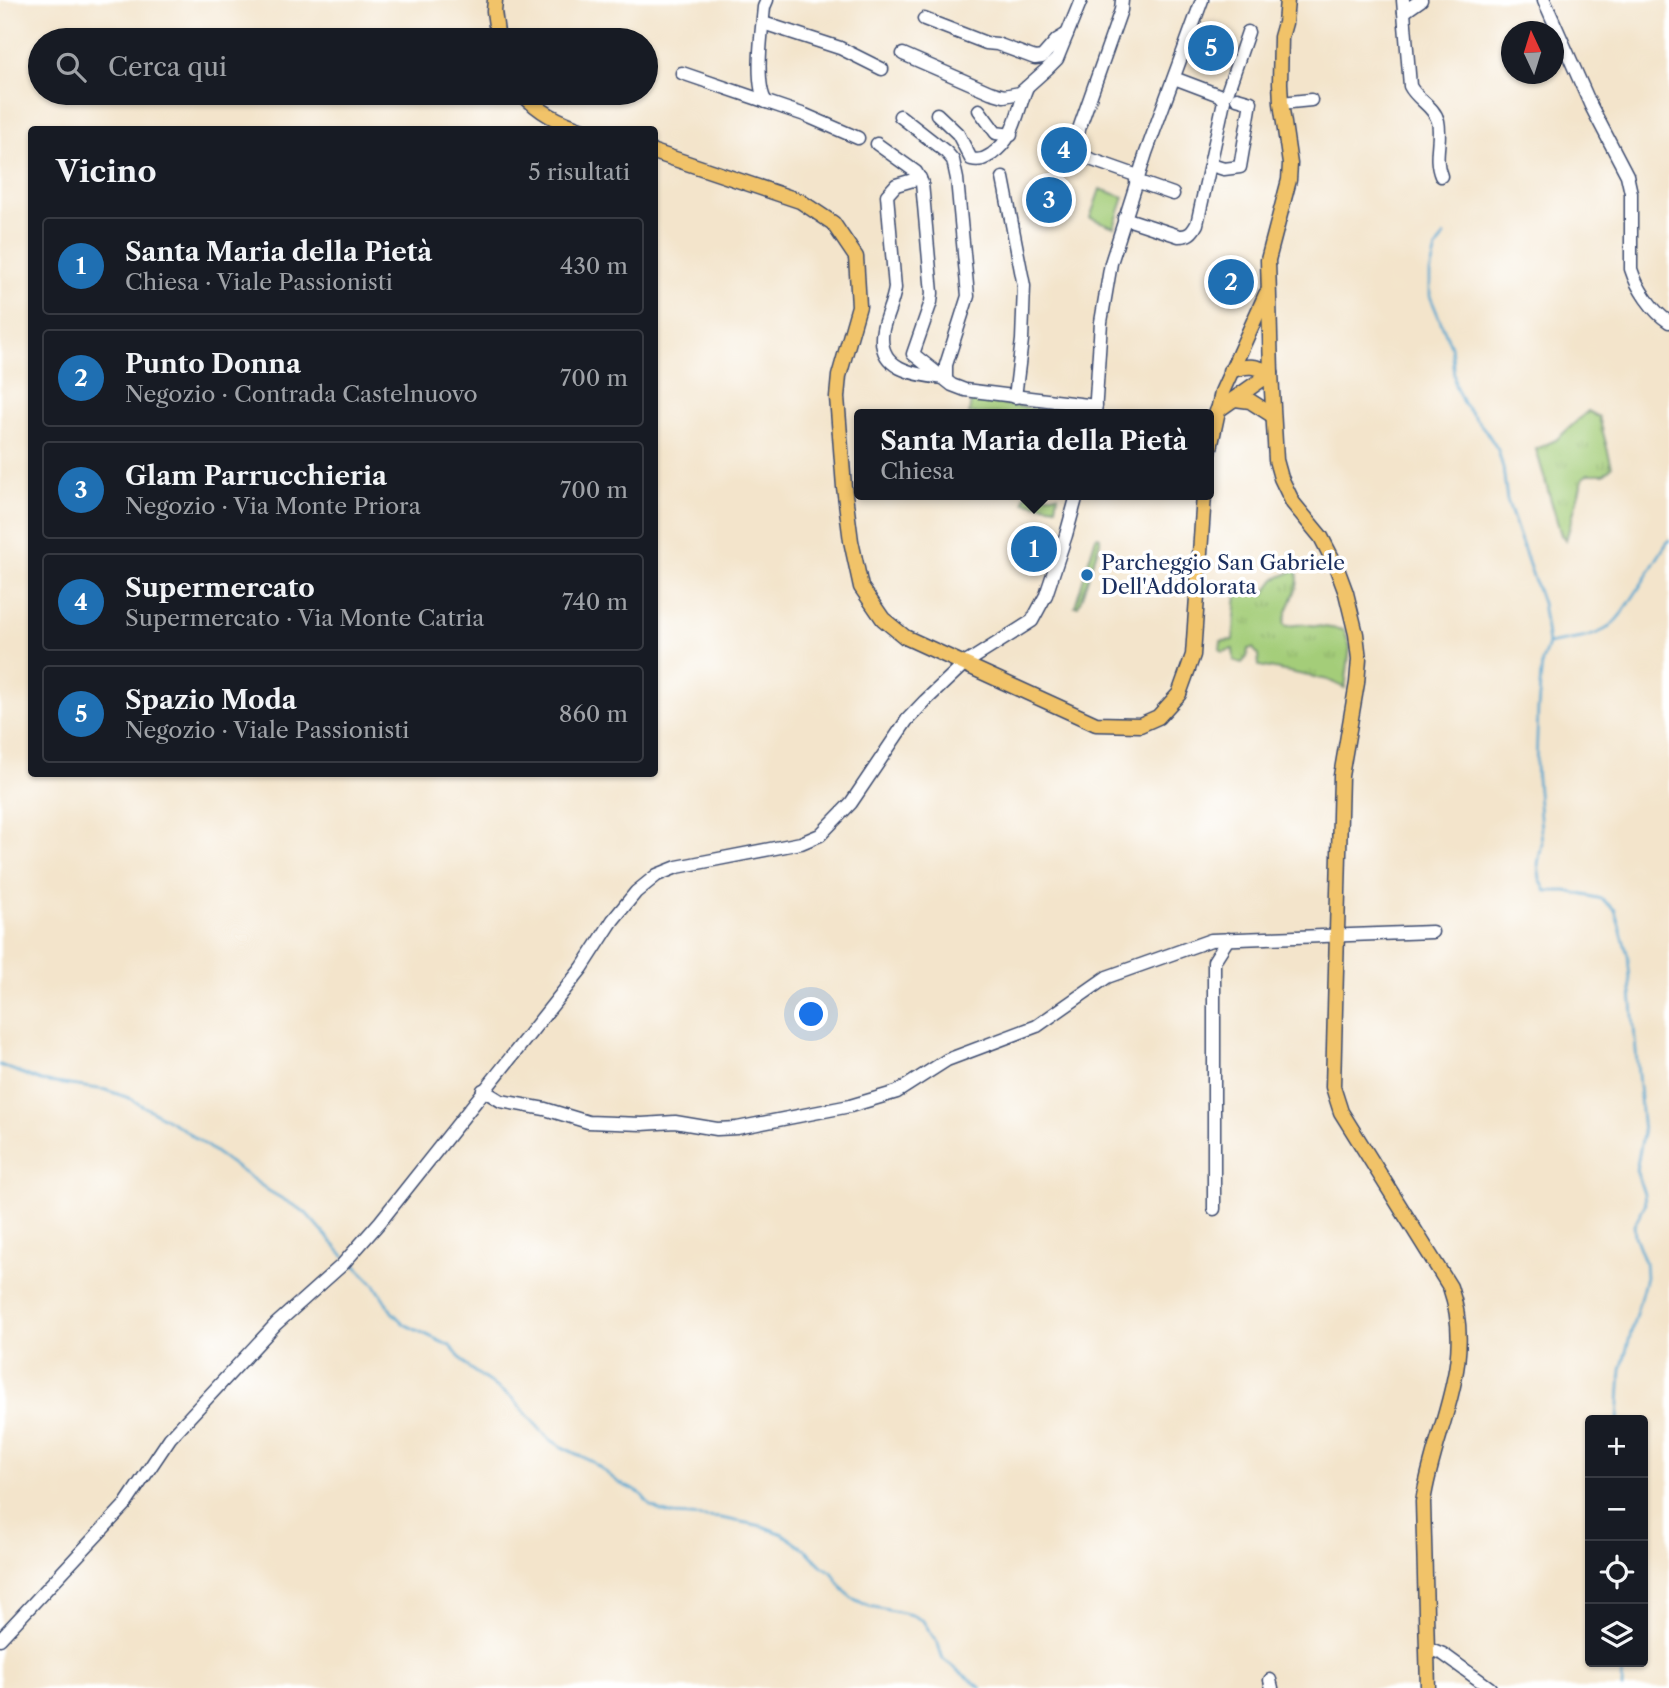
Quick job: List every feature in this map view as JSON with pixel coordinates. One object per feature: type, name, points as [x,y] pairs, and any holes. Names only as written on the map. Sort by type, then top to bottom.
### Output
[{"type":"main road","points":[[495,0],[496,28]]},
{"type":"main road","points":[[1287,0],[1281,37],[1281,103],[1290,164],[1289,180],[1268,260],[1270,373],[1276,460],[1293,503],[1328,548],[1346,593],[1359,660],[1341,776],[1333,1087],[1341,1112],[1450,1286],[1458,1320],[1457,1373],[1423,1502],[1428,1688]]},
{"type":"main road","points":[[533,105],[572,126]]},
{"type":"main road","points":[[658,153],[800,201],[834,223],[856,257],[859,306],[839,376],[836,412],[851,541],[862,587],[883,619],[905,637],[1096,724],[1140,725],[1157,717],[1179,694],[1193,655],[1204,500]]},
{"type":"main road","points":[[1214,427],[1230,371],[1268,289]]},
{"type":"main road","points":[[1230,371],[1251,365],[1270,373]]},
{"type":"main road","points":[[1217,411],[1270,373]]},
{"type":"main road","points":[[1235,399],[1250,401],[1272,415]]},
{"type":"street","points":[[766,102],[761,96],[759,79],[767,0]]},
{"type":"street","points":[[903,54],[990,92],[1010,96],[1020,93],[1057,59],[1081,0]]},
{"type":"street","points":[[1122,0],[1121,10],[1076,142],[1084,157],[1173,194]]},
{"type":"street","points":[[1096,409],[1106,286],[1137,179],[1202,0]]},
{"type":"street","points":[[1421,0],[1403,6],[1410,86],[1436,116],[1439,128],[1436,165],[1441,176]]},
{"type":"street","points":[[1544,0],[1591,106],[1627,175],[1631,193],[1630,270],[1649,301],[1669,322]]},
{"type":"street","points":[[924,19],[1035,58],[1042,57],[1057,40],[1068,34]]},
{"type":"street","points":[[763,23],[840,48],[882,69]]},
{"type":"street","points":[[1125,218],[1178,236],[1187,236],[1192,232],[1197,224],[1223,98],[1248,32]]},
{"type":"street","points":[[682,73],[824,123],[858,138]]},
{"type":"street","points":[[1174,78],[1223,98]]},
{"type":"street","points":[[737,92],[755,85],[759,79]]},
{"type":"street","points":[[937,114],[958,134],[968,154],[975,161],[985,159],[998,150],[1011,135],[1028,86]]},
{"type":"street","points":[[1210,165],[1224,169],[1240,167],[1251,102],[1237,98]]},
{"type":"street","points":[[1281,103],[1311,100]]},
{"type":"street","points":[[979,110],[996,133],[1011,135]]},
{"type":"street","points":[[900,116],[946,152],[953,160],[957,179],[968,296],[946,365],[946,378]]},
{"type":"street","points":[[877,144],[916,172],[920,178],[932,293],[913,354],[952,385],[965,390],[1090,409]]},
{"type":"street","points":[[920,178],[897,185],[887,195],[895,288],[893,303],[883,330],[882,344],[892,365],[907,372],[946,378]]},
{"type":"street","points":[[1003,178],[1024,289],[1015,397]]},
{"type":"street","points":[[0,1639],[125,1505],[170,1438],[276,1324],[353,1254],[582,968],[613,919],[636,892],[657,875],[677,867],[801,843],[820,835],[851,803],[907,720],[964,664],[1024,628],[1038,613],[1066,536],[1076,500]]},
{"type":"street","points":[[483,1090],[500,1101],[545,1109],[588,1122],[675,1122],[717,1129],[737,1128],[850,1106],[897,1092],[947,1060],[1037,1026],[1107,977],[1210,940],[1432,933]]},
{"type":"street","points":[[1214,1209],[1214,961],[1227,939]]},
{"type":"street","points":[[1427,1648],[1443,1654],[1490,1688]]},
{"type":"green space","points":[[1100,189],[1124,197],[1114,227],[1090,218]]},
{"type":"green space","points":[[971,400],[1038,409],[970,409]]},
{"type":"green space","points":[[1588,411],[1599,417],[1612,467],[1604,474],[1588,474],[1583,478],[1566,540],[1561,535],[1536,449],[1556,440]]},
{"type":"green space","points":[[1024,500],[1057,500],[1056,507]]},
{"type":"green space","points":[[1098,536],[1100,542],[1080,602],[1075,606],[1096,537]]},
{"type":"green space","points":[[1296,570],[1298,583],[1284,624],[1344,630],[1350,647],[1345,688],[1328,680],[1259,666],[1258,655],[1253,648],[1248,649],[1247,657],[1242,663],[1234,661],[1233,649],[1222,652],[1220,650],[1221,641],[1233,640],[1237,594],[1255,591],[1264,594],[1275,579]]},
{"type":"waterway","points":[[1444,236],[1436,249],[1430,273],[1430,296],[1451,346],[1455,385],[1463,403],[1498,450],[1507,500],[1542,603],[1545,622],[1548,644],[1542,662],[1536,766],[1542,843],[1538,864],[1540,879],[1546,891],[1566,891],[1602,899],[1615,910],[1628,956],[1643,1134],[1636,1170],[1645,1205],[1634,1225],[1635,1236],[1645,1262],[1646,1277],[1621,1370],[1618,1415]]},
{"type":"waterway","points":[[1548,644],[1592,635],[1613,623],[1630,602],[1669,540]]},
{"type":"waterway","points":[[0,1065],[41,1081],[106,1090],[129,1098],[180,1127],[269,1191],[305,1212],[344,1256]]},
{"type":"waterway","points":[[352,1262],[375,1285],[392,1312],[404,1324],[450,1346],[469,1368],[512,1398],[548,1438],[593,1462],[619,1483],[640,1493],[651,1506],[660,1511],[674,1515],[721,1518],[762,1526],[783,1534],[832,1572],[852,1598],[869,1606],[912,1615],[923,1621],[938,1644],[943,1659],[981,1688]]},
{"type":"waterway","points":[[1622,1688],[1623,1667]]},
{"type":"place","name":"Spazio Moda","points":[[1211,48]]},
{"type":"place","name":"Supermercato","points":[[1064,150]]},
{"type":"place","name":"Glam Parrucchieria","points":[[1049,200]]},
{"type":"place","name":"Punto Donna","points":[[1231,282]]},
{"type":"place","name":"Santa Maria della Pietà","points":[[1034,549]]},
{"type":"place","name":"Parcheggio San Gabriele Dell'Addolorata","points":[[1087,575]]}]
